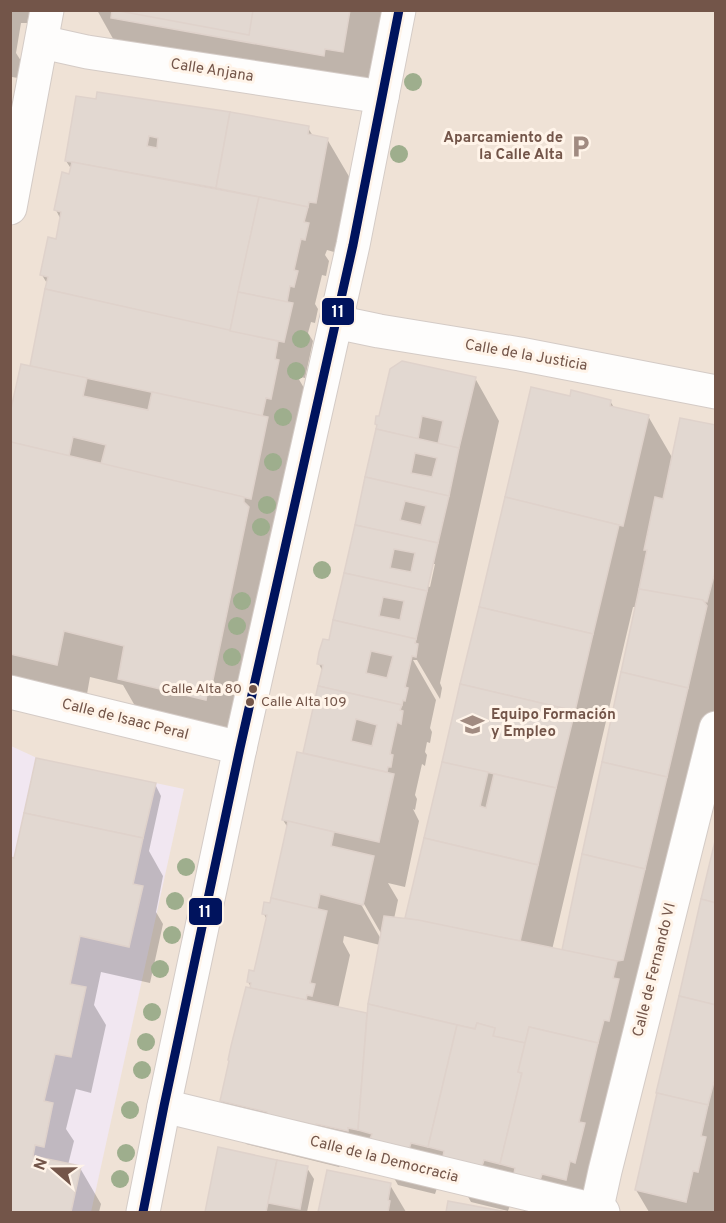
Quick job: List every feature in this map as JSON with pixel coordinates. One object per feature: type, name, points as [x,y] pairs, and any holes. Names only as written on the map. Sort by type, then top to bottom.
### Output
[{"type":"street","points":[[10,208],[47,10]]},
{"type":"street","points":[[143,1212],[240,748],[336,322],[399,10]]},
{"type":"street","name":"Calle Anjana","points":[[42,42],[87,52],[382,97]]},
{"type":"street","name":"Calle de la Justicia","points":[[336,322],[520,354],[716,392]]},
{"type":"street","name":"Calle de Isaac Peral","points":[[10,692],[240,748]]},
{"type":"street","name":"Calle de Fernando VI","points":[[599,1212],[605,1171],[716,728]]},
{"type":"street","name":"Calle de la Democracia","points":[[164,1106],[599,1212]]},
{"type":"shaded area","points":[[11,11],[715,11],[715,1212],[11,1212]]},
{"type":"shaded area","points":[[11,746],[37,758],[184,789],[91,1212],[11,1212]]},
{"type":"building","points":[[112,10],[350,10],[343,52],[325,49],[324,56],[111,18]]},
{"type":"building","points":[[114,10],[253,10],[249,35]]},
{"type":"building","points":[[97,92],[230,112],[216,188],[65,161],[76,96],[96,99]],"holes":[[[149,136],[158,138],[157,148],[147,146]]]},
{"type":"building","points":[[230,112],[309,126],[308,134],[328,138],[316,203],[309,202],[308,207],[216,188]]},
{"type":"building","points":[[72,162],[259,197],[230,331],[45,289],[48,277],[40,275],[48,237],[56,239],[61,212],[54,210],[62,172],[69,174]]},
{"type":"building","points":[[259,197],[308,207],[304,222],[309,223],[305,240],[301,239],[294,270],[298,271],[294,287],[290,286],[287,302],[238,292]]},
{"type":"building","points":[[45,289],[278,341],[275,359],[279,360],[271,399],[266,398],[262,416],[30,366]]},
{"type":"building","points":[[238,292],[293,303],[284,342],[230,331]]},
{"type":"building","points":[[402,361],[476,377],[459,448],[438,444],[443,421],[422,416],[418,439],[376,429],[376,416],[379,416],[390,369]]},
{"type":"building","points":[[21,364],[87,378],[83,396],[148,410],[152,392],[268,417],[251,499],[101,464],[106,445],[73,437],[69,456],[10,442],[10,413]]},
{"type":"building","points":[[531,387],[570,396],[571,390],[611,400],[610,406],[649,415],[623,526],[505,497]]},
{"type":"building","points":[[680,418],[716,425],[716,568],[707,602],[639,589],[655,497],[663,499]]},
{"type":"building","points":[[376,429],[459,448],[449,496],[365,477]],"holes":[[[415,453],[437,458],[432,477],[411,473]]]},
{"type":"building","points":[[11,442],[244,497],[244,502],[249,507],[210,694],[207,694],[206,700],[118,679],[124,646],[64,631],[57,665],[10,654]]},
{"type":"building","points":[[365,477],[449,496],[438,543],[355,525]],"holes":[[[405,501],[426,506],[421,525],[400,520]]]},
{"type":"building","points":[[505,497],[619,525],[593,634],[479,607]]},
{"type":"building","points":[[355,525],[438,543],[427,591],[344,573]],"holes":[[[394,549],[415,553],[411,572],[390,568]]]},
{"type":"building","points":[[344,573],[427,591],[416,639],[333,620]],"holes":[[[383,597],[404,601],[400,620],[379,616]]]},
{"type":"building","points":[[639,589],[703,600],[707,606],[688,688],[621,672]]},
{"type":"building","points":[[479,607],[593,634],[575,711],[460,684]]},
{"type":"building","points":[[333,620],[416,639],[415,643],[418,644],[416,657],[412,656],[405,687],[408,688],[402,705],[318,686],[323,665],[317,664],[319,652],[323,639],[329,640]],"holes":[[[371,651],[393,656],[387,678],[366,673]]]},
{"type":"building","points":[[621,672],[688,688],[667,777],[602,762]]},
{"type":"building","points":[[460,684],[575,711],[556,788],[442,762]]},
{"type":"building","points":[[318,686],[402,705],[401,724],[397,722],[390,754],[393,755],[391,767],[388,767],[387,772],[303,753]],"holes":[[[356,719],[377,725],[372,746],[351,741]]]},
{"type":"building","points":[[297,752],[394,774],[379,842],[282,820]]},
{"type":"building","points":[[36,758],[156,783],[143,838],[24,813]]},
{"type":"building","points":[[442,762],[488,772],[480,806],[486,808],[494,774],[556,788],[538,865],[424,838]]},
{"type":"building","points":[[602,762],[667,777],[645,869],[582,854]]},
{"type":"building","points":[[24,813],[143,838],[133,884],[143,886],[129,947],[80,936],[70,984],[86,987],[71,1057],[55,1054],[44,1101],[53,1103],[44,1147],[35,1145],[33,1156],[81,1166],[71,1212],[10,1212],[10,857],[14,858]]},
{"type":"building","points":[[288,821],[334,832],[331,846],[374,856],[363,905],[320,894],[317,909],[271,898]]},
{"type":"building","points":[[716,837],[716,903],[701,899]]},
{"type":"building","points":[[424,838],[538,865],[520,941],[405,918]]},
{"type":"building","points":[[582,854],[645,869],[623,960],[617,961],[562,950]]},
{"type":"building","points":[[271,898],[327,911],[310,983],[315,984],[312,996],[307,995],[306,1000],[250,988],[251,983],[247,982],[249,970],[254,971],[267,915],[262,914],[264,902],[270,903]]},
{"type":"building","points":[[701,899],[716,903],[716,1005],[679,996]]},
{"type":"building","points":[[384,916],[418,920],[617,961],[613,978],[619,979],[609,1021],[604,1020],[598,1043],[529,1027],[525,1043],[493,1036],[495,1028],[477,1023],[475,1029],[368,1004]]},
{"type":"building","points":[[246,987],[367,1013],[358,1130],[348,1128],[348,1131],[315,1125],[220,1101]]},
{"type":"building","points":[[679,996],[716,1005],[716,1074],[708,1105],[656,1093]]},
{"type":"building","points":[[368,1004],[457,1025],[428,1147],[411,1143],[409,1149],[370,1139],[372,1134],[358,1130]]},
{"type":"building","points":[[477,1023],[495,1028],[493,1036],[525,1043],[518,1072],[522,1073],[500,1164],[484,1160],[482,1166],[443,1157],[444,1151],[428,1147],[457,1025],[475,1029]]},
{"type":"building","points":[[529,1027],[598,1043],[579,1122],[585,1123],[575,1163],[570,1161],[566,1180],[542,1174],[540,1180],[514,1174],[515,1168],[500,1164],[522,1073],[518,1072]]},
{"type":"building","points":[[657,1093],[708,1105],[701,1136],[706,1137],[698,1172],[693,1171],[686,1202],[635,1190]]},
{"type":"building","points":[[218,1147],[277,1160],[266,1212],[205,1212]]},
{"type":"building","points":[[277,1160],[308,1166],[300,1209],[268,1203]]},
{"type":"building","points":[[327,1170],[391,1183],[388,1212],[318,1212]]},
{"type":"building","points":[[448,1201],[507,1212],[446,1212]]},
{"type":"transit line","name":"11","points":[[143,1212],[240,748],[353,245],[399,10]]},
{"type":"place","name":"Aparcamiento de la Calle Alta","points":[[581,147]]},
{"type":"place","name":"Calle Alta 80","points":[[253,689]]},
{"type":"place","name":"Calle Alta 109","points":[[250,702]]},
{"type":"place","name":"Equipo Formación y Empleo","points":[[473,724]]}]
